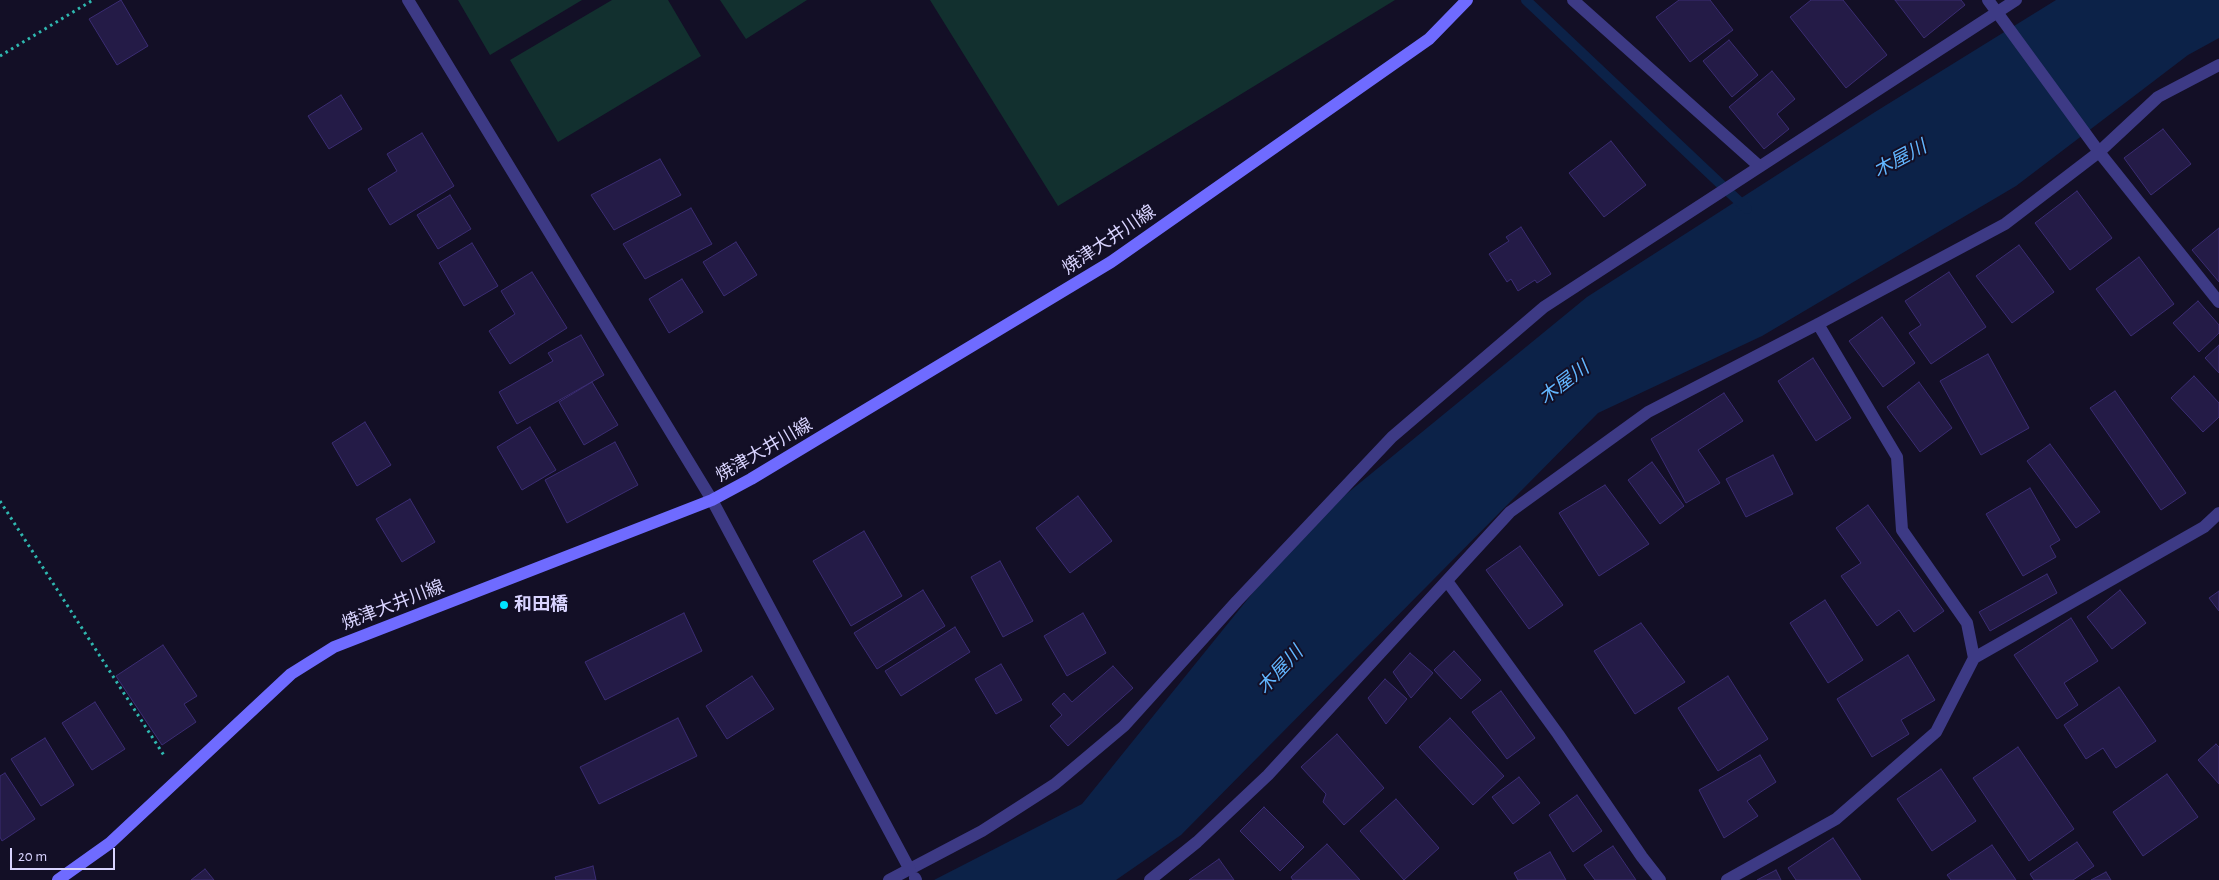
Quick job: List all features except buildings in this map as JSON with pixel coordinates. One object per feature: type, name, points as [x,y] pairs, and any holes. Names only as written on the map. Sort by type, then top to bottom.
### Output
[{"type":"main road","name":"焼津大井川線","points":[[58,880],[110,843],[291,674],[334,647],[712,500],[751,480],[1111,262],[1428,39],[1467,0]]},
{"type":"street","points":[[408,0],[712,500],[914,876]]},
{"type":"street","points":[[1573,0],[1759,166]]},
{"type":"street","points":[[1988,0],[2099,152],[2219,302]]},
{"type":"street","points":[[889,880],[914,876],[1055,784],[1124,726],[1237,601],[1392,436],[1544,307],[2016,0]]},
{"type":"street","points":[[1150,880],[1197,842],[1268,774],[1510,512],[1648,412],[2005,224],[2099,152],[2158,98],[2219,65]]},
{"type":"street","points":[[1818,324],[1896,457],[1902,530],[1967,623],[1974,658]]},
{"type":"street","points":[[1727,880],[1836,819],[1936,732],[1974,658],[2204,527],[2219,514]]},
{"type":"street","points":[[1447,581],[1558,734],[1642,857],[1660,880]]},
{"type":"path","points":[[0,56],[94,0]]},
{"type":"path","points":[[0,501],[179,778]]},
{"type":"green space","points":[[458,0],[582,0],[490,55]]},
{"type":"green space","points":[[612,0],[668,0],[701,56],[558,142],[510,60]]},
{"type":"green space","points":[[720,0],[807,0],[746,39]]},
{"type":"green space","points":[[930,0],[1395,0],[1058,206]]},
{"type":"water","name":"木屋川","points":[[2056,0],[2219,0],[2219,38],[2188,55],[2016,186],[1762,336],[1598,413],[1181,835],[1116,880],[934,880],[1082,804],[1306,527],[1587,297],[1875,112]]},
{"type":"waterway","points":[[1526,0],[1747,209]]},
{"type":"place","name":"和田橋","points":[[504,605]]}]
